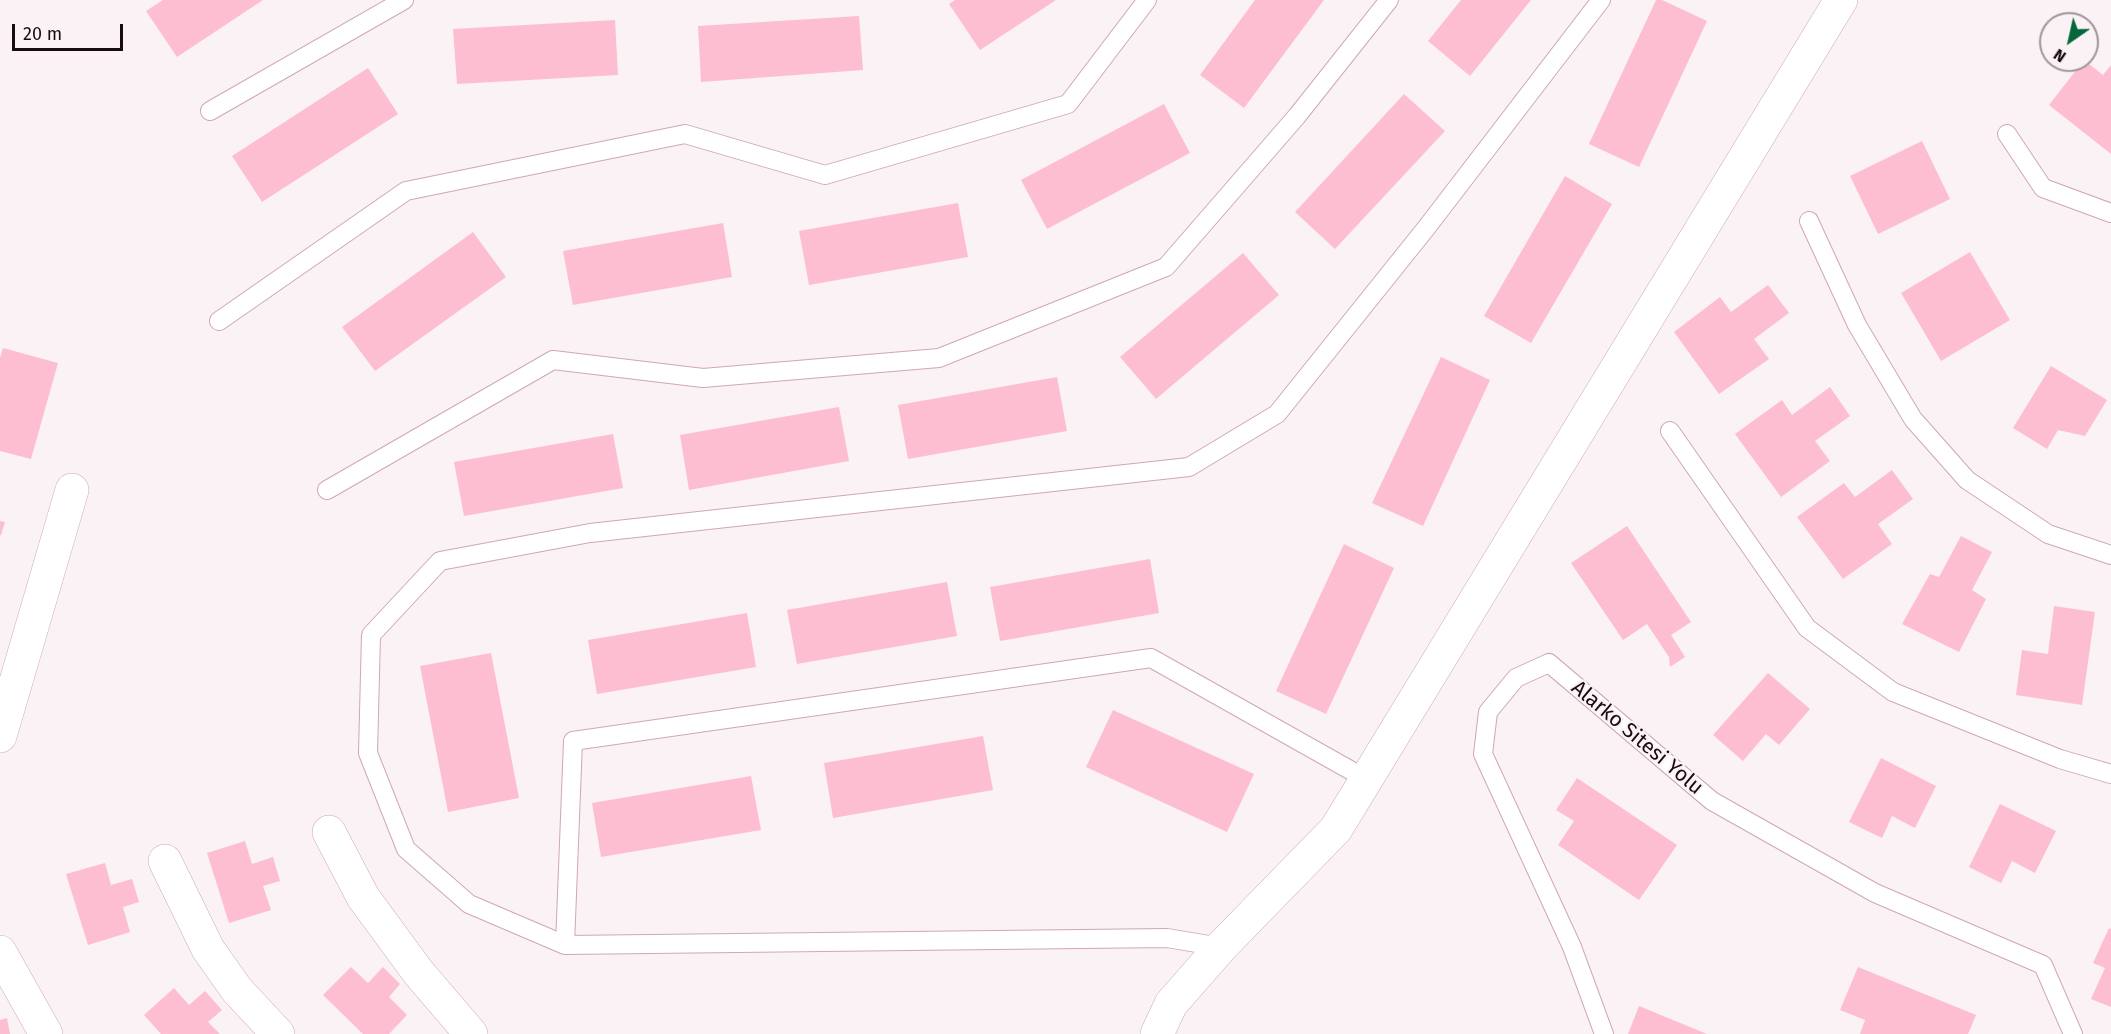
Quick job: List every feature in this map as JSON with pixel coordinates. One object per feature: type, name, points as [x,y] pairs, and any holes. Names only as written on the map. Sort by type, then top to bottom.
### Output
[{"type":"street","points":[[1157,1034],[1171,1004],[1221,947],[1336,829],[1841,0]]},
{"type":"street","points":[[0,736],[72,490]]},
{"type":"street","points":[[328,832],[363,897],[418,972],[471,1034]]},
{"type":"street","points":[[165,861],[208,949],[237,990],[278,1034]]},
{"type":"street","points":[[0,952],[46,1034]]},
{"type":"lane","points":[[210,111],[404,0]]},
{"type":"lane","points":[[219,321],[406,191],[685,134],[825,176],[1068,104],[1147,0]]},
{"type":"lane","points":[[327,490],[553,360],[703,378],[939,358],[1166,267],[1297,116],[1389,0]]},
{"type":"lane","points":[[1221,947],[1167,938],[565,945],[469,904],[406,849],[368,753],[371,634],[440,561],[590,532],[1189,467],[1277,414],[1427,227],[1601,0]]},
{"type":"lane","points":[[2007,134],[2043,188],[2111,213]]},
{"type":"lane","points":[[1809,221],[1857,325],[1913,419],[1967,480],[2048,534],[2111,555]]},
{"type":"lane","points":[[1670,431],[1807,628],[1893,692],[2060,759],[2111,774]]},
{"type":"lane","points":[[565,945],[573,741],[1151,658],[1366,779]]},
{"type":"lane","name":"Alarko Sitesi Yolu","points":[[1604,1034],[1572,947],[1483,754],[1488,712],[1516,678],[1549,663],[1712,801],[1875,893],[2043,965],[2073,1034]]},
{"type":"building","points":[[163,0],[263,0],[177,57],[146,11]]},
{"type":"building","points":[[955,0],[1056,0],[980,50],[949,4]]},
{"type":"building","points":[[1255,0],[1324,0],[1244,108],[1200,75]]},
{"type":"building","points":[[1461,0],[1531,0],[1470,76],[1428,41]]},
{"type":"building","points":[[1656,0],[1662,0],[1707,21],[1639,167],[1589,144]]},
{"type":"building","points":[[859,16],[863,70],[701,82],[698,26]]},
{"type":"building","points":[[615,20],[618,75],[457,84],[453,29]]},
{"type":"building","points":[[2111,65],[2111,154],[2049,105],[2075,72],[2099,72],[2103,75]]},
{"type":"building","points":[[368,68],[398,114],[262,202],[232,156]]},
{"type":"building","points":[[1404,94],[1445,131],[1335,249],[1295,212]]},
{"type":"building","points":[[1164,104],[1190,153],[1047,229],[1021,180]]},
{"type":"building","points":[[1922,141],[1950,199],[1878,234],[1850,176]]},
{"type":"building","points":[[1565,176],[1612,204],[1531,343],[1484,316]]},
{"type":"building","points":[[958,203],[968,257],[809,285],[799,231]]},
{"type":"building","points":[[723,223],[732,277],[573,305],[563,251]]},
{"type":"building","points":[[473,232],[506,277],[375,371],[342,327]]},
{"type":"building","points":[[1970,252],[2010,320],[1941,361],[1901,293]]},
{"type":"building","points":[[1243,253],[1279,295],[1156,399],[1120,357]]},
{"type":"building","points":[[1768,285],[1789,313],[1754,339],[1769,359],[1719,394],[1674,332],[1720,297],[1731,312]]},
{"type":"building","points":[[3,348],[58,363],[31,459],[0,451],[0,358]]},
{"type":"building","points":[[1441,357],[1490,380],[1423,526],[1372,503]]},
{"type":"building","points":[[2051,366],[2107,400],[2085,436],[2058,430],[2047,449],[2013,428]]},
{"type":"building","points":[[1057,377],[1067,431],[908,459],[898,405]]},
{"type":"building","points":[[1830,387],[1850,416],[1815,441],[1830,461],[1781,497],[1735,434],[1782,400],[1792,415]]},
{"type":"building","points":[[839,407],[849,461],[689,490],[680,435]]},
{"type":"building","points":[[613,434],[623,488],[464,516],[454,462]]},
{"type":"building","points":[[1892,470],[1913,499],[1878,524],[1892,544],[1843,579],[1797,517],[1844,483],[1855,497]]},
{"type":"building","points":[[0,521],[5,522],[1,535],[0,535]]},
{"type":"building","points":[[1627,526],[1691,622],[1671,635],[1685,657],[1670,667],[1669,657],[1647,624],[1623,640],[1571,563]]},
{"type":"building","points":[[1961,536],[1992,552],[1972,590],[1986,599],[1959,652],[1902,624],[1930,574],[1939,577]]},
{"type":"building","points":[[1344,544],[1394,568],[1326,714],[1276,691]]},
{"type":"building","points":[[1150,559],[1159,613],[1000,641],[990,587]]},
{"type":"building","points":[[947,582],[957,636],[797,664],[787,610]]},
{"type":"building","points":[[2054,606],[2095,612],[2082,705],[2016,695],[2022,650],[2048,654]]},
{"type":"building","points":[[747,613],[756,667],[597,694],[588,640]]},
{"type":"building","points":[[491,653],[519,798],[448,812],[420,666]]},
{"type":"building","points":[[1768,673],[1810,709],[1779,745],[1766,734],[1743,761],[1713,735]]},
{"type":"building","points":[[1113,710],[1254,774],[1227,832],[1086,767]]},
{"type":"building","points":[[983,736],[993,790],[833,818],[824,763]]},
{"type":"building","points":[[1881,758],[1936,786],[1915,828],[1892,816],[1882,838],[1849,822]]},
{"type":"building","points":[[751,776],[761,830],[601,857],[592,803]]},
{"type":"building","points":[[1577,778],[1677,845],[1639,900],[1558,845],[1574,821],[1556,810]]},
{"type":"building","points":[[2000,804],[2056,831],[2035,873],[2012,861],[2001,883],[1969,867]]},
{"type":"building","points":[[245,841],[252,864],[273,857],[280,881],[263,886],[271,910],[229,923],[207,853]]},
{"type":"building","points":[[105,863],[111,885],[132,879],[139,902],[123,907],[130,932],[88,945],[66,874]]},
{"type":"building","points":[[2109,928],[2111,929],[2111,1007],[2091,999],[2105,968],[2093,963]]},
{"type":"building","points":[[351,967],[368,983],[383,967],[400,984],[389,997],[407,1015],[389,1034],[363,1034],[323,995]]},
{"type":"building","points":[[1858,967],[1976,1015],[1968,1034],[1860,1034],[1865,1020],[1840,1010]]},
{"type":"building","points":[[174,988],[189,1005],[205,991],[222,1010],[208,1022],[220,1034],[161,1034],[144,1015]]},
{"type":"building","points":[[1639,1006],[1707,1034],[1628,1034]]},
{"type":"building","points":[[7,1018],[10,1034],[0,1034],[0,1020]]}]
